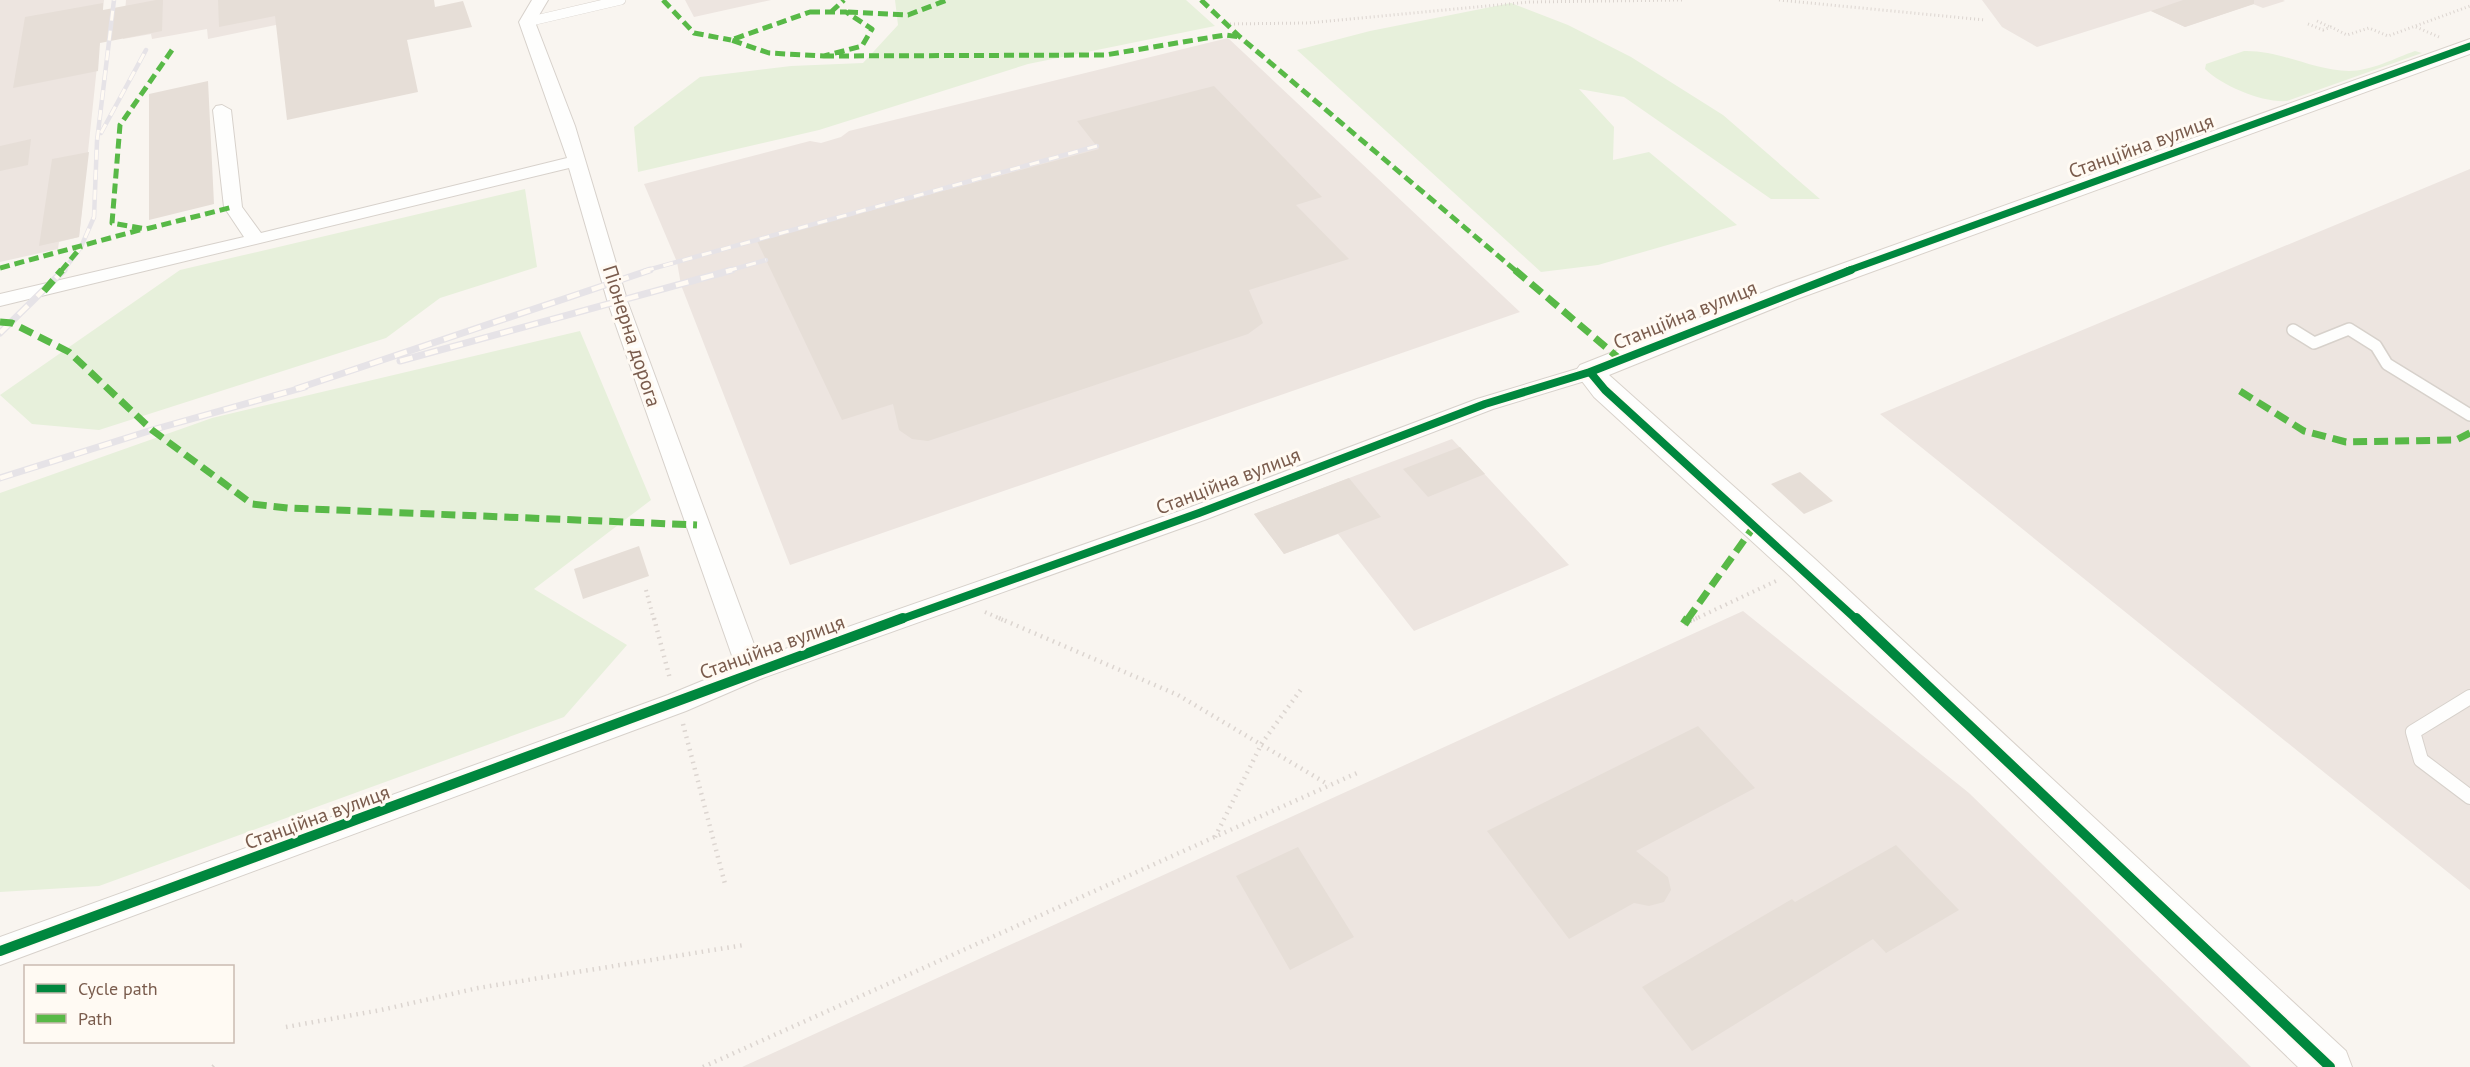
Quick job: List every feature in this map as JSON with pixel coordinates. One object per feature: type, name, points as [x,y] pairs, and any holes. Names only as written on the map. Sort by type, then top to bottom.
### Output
[{"type":"street","points":[[527,22],[540,0]]},
{"type":"street","name":"Піонерна дорога","points":[[527,22],[577,160],[618,303],[751,672]]},
{"type":"street","name":"Станційна вулиця","points":[[0,951],[677,703],[751,672],[1199,513],[1485,404],[1590,372],[1787,293],[2470,46]]},
{"type":"street","points":[[222,110],[233,207],[256,240]]},
{"type":"street","points":[[0,300],[256,240],[577,160]]},
{"type":"street","points":[[1590,372],[1605,390],[1803,568],[2330,1067]]},
{"type":"lane","points":[[527,22],[621,0]]},
{"type":"lane","points":[[2293,330],[2314,343],[2349,329],[2376,346],[2387,364],[2470,415]]},
{"type":"lane","points":[[2470,697],[2413,732],[2421,760],[2470,797]]},
{"type":"path","points":[[1226,24],[1308,22],[1529,2],[1682,0]]},
{"type":"path","points":[[1779,0],[1985,20]]},
{"type":"path","points":[[2317,21],[2347,35],[2370,28],[2388,36],[2470,6]]},
{"type":"path","points":[[2308,24],[2323,30],[2331,27]]},
{"type":"path","points":[[1684,624],[1803,568]]},
{"type":"path","points":[[646,590],[725,884]]},
{"type":"path","points":[[957,600],[1178,696],[1262,743],[1329,785]]},
{"type":"path","points":[[1215,837],[1262,743],[1302,688]]},
{"type":"path","points":[[703,1067],[1357,773]]},
{"type":"path","points":[[286,1027],[381,1010],[478,988],[744,945]]},
{"type":"shaded area","points":[[0,0],[104,0],[79,237],[59,242],[58,249],[0,262]]},
{"type":"shaded area","points":[[126,0],[396,0],[208,39],[207,29],[152,39],[151,34],[123,39]]},
{"type":"shaded area","points":[[685,0],[771,0],[694,17]]},
{"type":"shaded area","points":[[1982,0],[2285,1],[2263,8],[2253,4],[2185,27],[2151,11],[2037,47],[2002,27]]},
{"type":"shaded area","points":[[1228,38],[1520,312],[790,565],[681,285],[677,262],[644,184],[810,141],[821,143],[841,137],[849,131]]},
{"type":"shaded area","points":[[2470,169],[2470,890],[1880,414]]},
{"type":"shaded area","points":[[1452,439],[1569,565],[1414,631],[1338,534],[1284,554],[1254,514]]},
{"type":"shaded area","points":[[1743,611],[1969,793],[2251,1067],[742,1067]]},
{"type":"green space","points":[[895,0],[1186,0],[1215,26],[1028,64],[819,130],[638,172],[634,127],[700,77],[791,66],[863,63],[898,25]]},
{"type":"green space","points":[[1511,3],[1568,25],[1631,57],[1723,115],[1820,199],[1771,199],[1624,97],[1579,89],[1614,127],[1613,160],[1649,152],[1737,225],[1598,265],[1541,272],[1297,50],[1370,31]]},
{"type":"green space","points":[[2244,51],[2271,54],[2323,68],[2349,71],[2374,67],[2415,51],[2422,53],[2287,101],[2277,101],[2243,92],[2205,69],[2206,64]]},
{"type":"green space","points":[[525,189],[537,267],[440,298],[386,338],[99,430],[32,424],[0,395],[180,270]]},
{"type":"green space","points":[[580,331],[651,500],[534,589],[627,645],[564,717],[99,886],[0,892],[0,493],[212,418]]},
{"type":"building","points":[[163,0],[162,31],[100,43],[98,71],[13,88],[25,17],[103,3],[103,10]]},
{"type":"building","points":[[218,0],[434,0],[435,7],[463,1],[472,27],[407,40],[418,92],[287,120],[275,16],[219,27]]},
{"type":"building","points":[[2183,0],[2254,0],[2254,4],[2185,27],[2151,11]]},
{"type":"building","points":[[208,81],[214,204],[149,220],[149,94]]},
{"type":"building","points":[[1214,86],[1322,197],[1296,205],[1349,259],[1249,290],[1263,323],[1248,334],[928,441],[912,439],[899,430],[893,404],[842,420],[757,241],[1099,149],[1077,121]]},
{"type":"building","points":[[31,139],[28,165],[0,171],[0,146]]},
{"type":"building","points":[[89,152],[79,237],[39,246],[52,159]]},
{"type":"building","points":[[1460,447],[1485,474],[1428,497],[1403,469]]},
{"type":"building","points":[[1800,472],[1833,501],[1804,514],[1771,484]]},
{"type":"building","points":[[1349,478],[1381,517],[1284,554],[1254,514]]},
{"type":"building","points":[[639,546],[649,576],[583,599],[574,569]]},
{"type":"building","points":[[1698,726],[1755,788],[1636,851],[1668,877],[1671,890],[1664,902],[1649,906],[1634,903],[1569,939],[1487,831]]},
{"type":"building","points":[[1896,845],[1959,910],[1886,953],[1873,939],[1692,1051],[1642,987],[1792,899],[1795,902]]},
{"type":"building","points":[[1298,847],[1354,937],[1290,970],[1236,876]]},
{"type":"railway","points":[[63,271],[81,247],[94,217],[97,141],[114,0]]},
{"type":"railway","points":[[101,133],[146,50]]},
{"type":"railway","points":[[644,271],[1097,146]]},
{"type":"railway","points":[[727,271],[766,260]]},
{"type":"railway","points":[[296,389],[650,270]]},
{"type":"railway","points":[[400,361],[732,270]]},
{"type":"railway","points":[[0,333],[63,271]]},
{"type":"railway","points":[[0,478],[152,430],[305,387]]},
{"type":"marked path","points":[[663,0],[694,33],[731,40],[769,53],[824,56],[862,46],[872,29],[846,12],[810,12],[731,40]]},
{"type":"marked path","points":[[831,12],[844,0]]},
{"type":"marked path","points":[[848,12],[908,15],[947,0]]},
{"type":"marked path","points":[[1201,0],[1240,37],[1621,360]]},
{"type":"marked path","points":[[824,56],[1105,55],[1225,35],[1240,37]]},
{"type":"marked path","points":[[172,50],[120,125],[112,223],[146,229],[233,207]]},
{"type":"marked path","points":[[0,268],[143,229]]},
{"type":"marked path","points":[[44,291],[81,247]]},
{"type":"marked path","points":[[0,322],[12,323],[69,352],[152,430],[252,504],[288,508],[697,525]]},
{"type":"marked path","points":[[2240,391],[2304,431],[2346,442],[2456,440],[2470,433]]},
{"type":"marked path","points":[[1684,624],[1755,525]]},
{"type":"cycle path","points":[[0,951],[677,703],[751,672],[1199,513],[1485,404],[1590,372],[1787,293],[2470,46]]},
{"type":"cycle path","points":[[1590,372],[1605,390],[1803,568],[2330,1067]]}]
